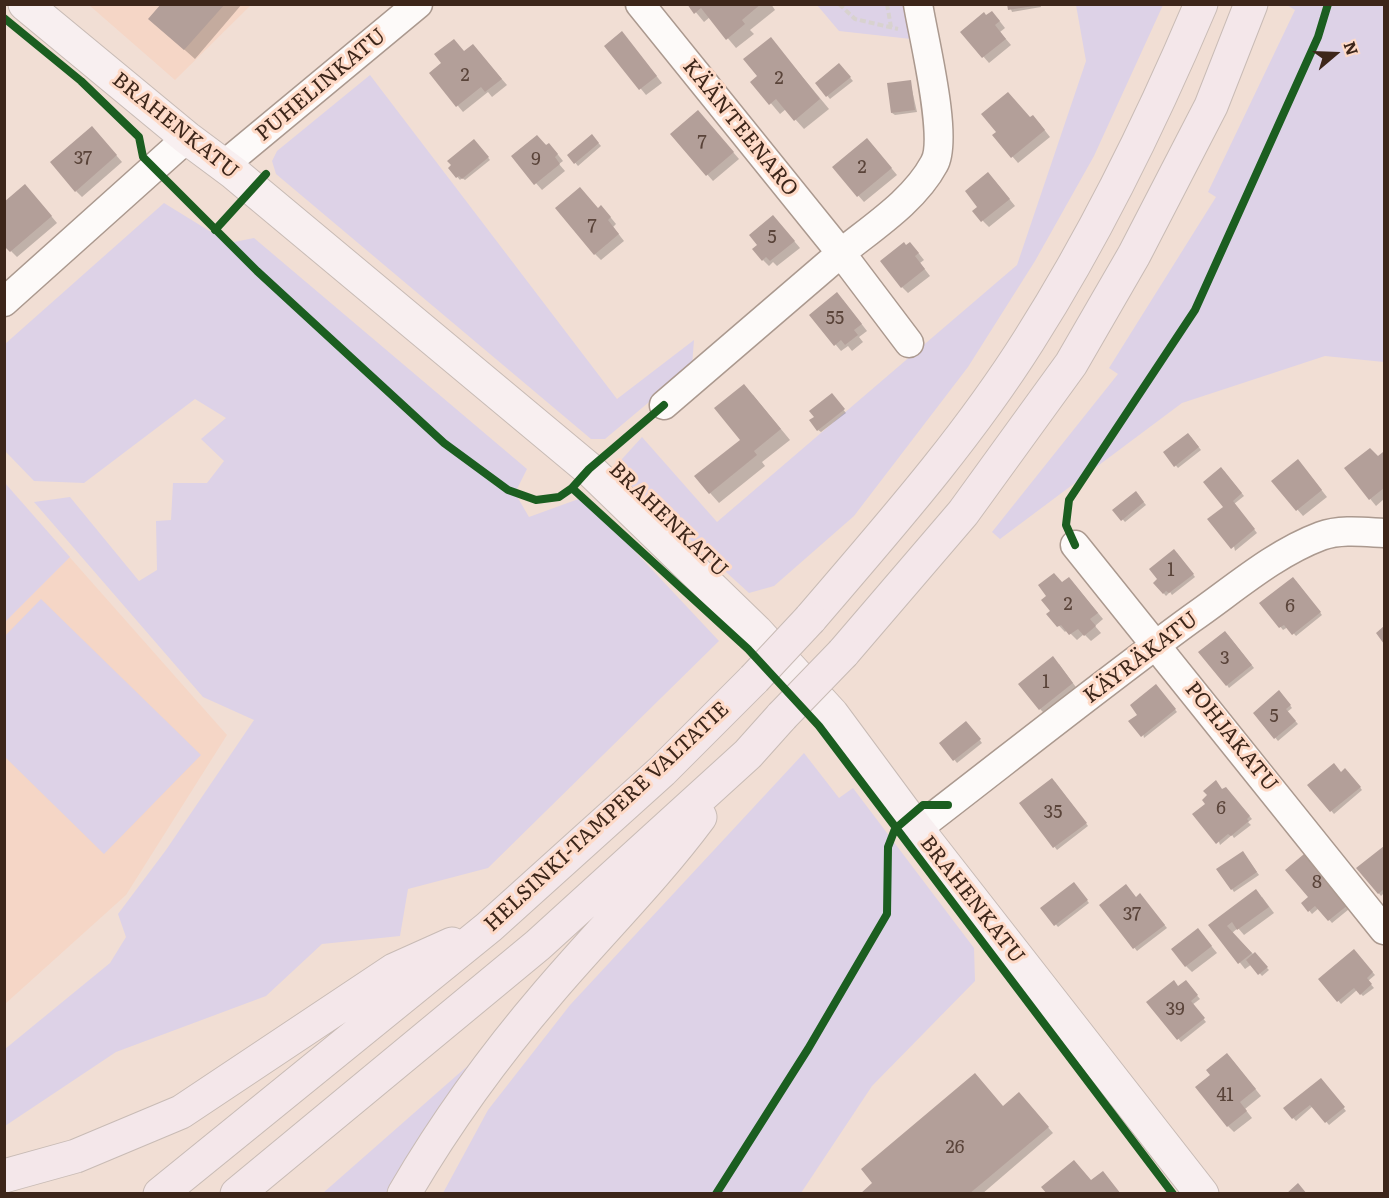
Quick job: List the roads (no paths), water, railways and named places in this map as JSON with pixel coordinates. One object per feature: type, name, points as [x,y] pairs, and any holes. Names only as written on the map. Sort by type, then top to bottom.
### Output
[{"type":"highway","name":"HELSINKI-TAMPERE VALTATIE","points":[[160,1194],[489,927],[662,771],[810,619],[929,480],[1028,342],[1095,231],[1165,89],[1201,4]]},
{"type":"highway","points":[[404,1194],[474,1084],[553,987],[672,855],[748,754],[843,653],[963,513],[1071,364],[1134,255],[1211,106],[1251,4]]},
{"type":"highway","points":[[237,1194],[538,945],[748,754]]},
{"type":"highway","points":[[4,1176],[76,1156],[181,1112],[394,970],[489,927]]},
{"type":"main road","name":"BRAHENKATU","points":[[25,4],[187,138],[224,165],[589,469],[756,631],[832,714],[916,829],[1202,1194]]},
{"type":"street","name":"PUHELINKATU","points":[[224,165],[418,4]]},
{"type":"street","name":"KÄÄNTEENARO","points":[[640,4],[841,253],[909,343]]},
{"type":"street","points":[[664,405],[902,201],[936,162],[939,131],[918,4]]},
{"type":"street","points":[[4,302],[187,138]]},
{"type":"street","name":"KÄYRÄKATU","points":[[916,829],[1156,645],[1266,566],[1324,535],[1352,531],[1384,533]]},
{"type":"street","name":"POHJAKATU","points":[[1075,545],[1384,930]]}]
